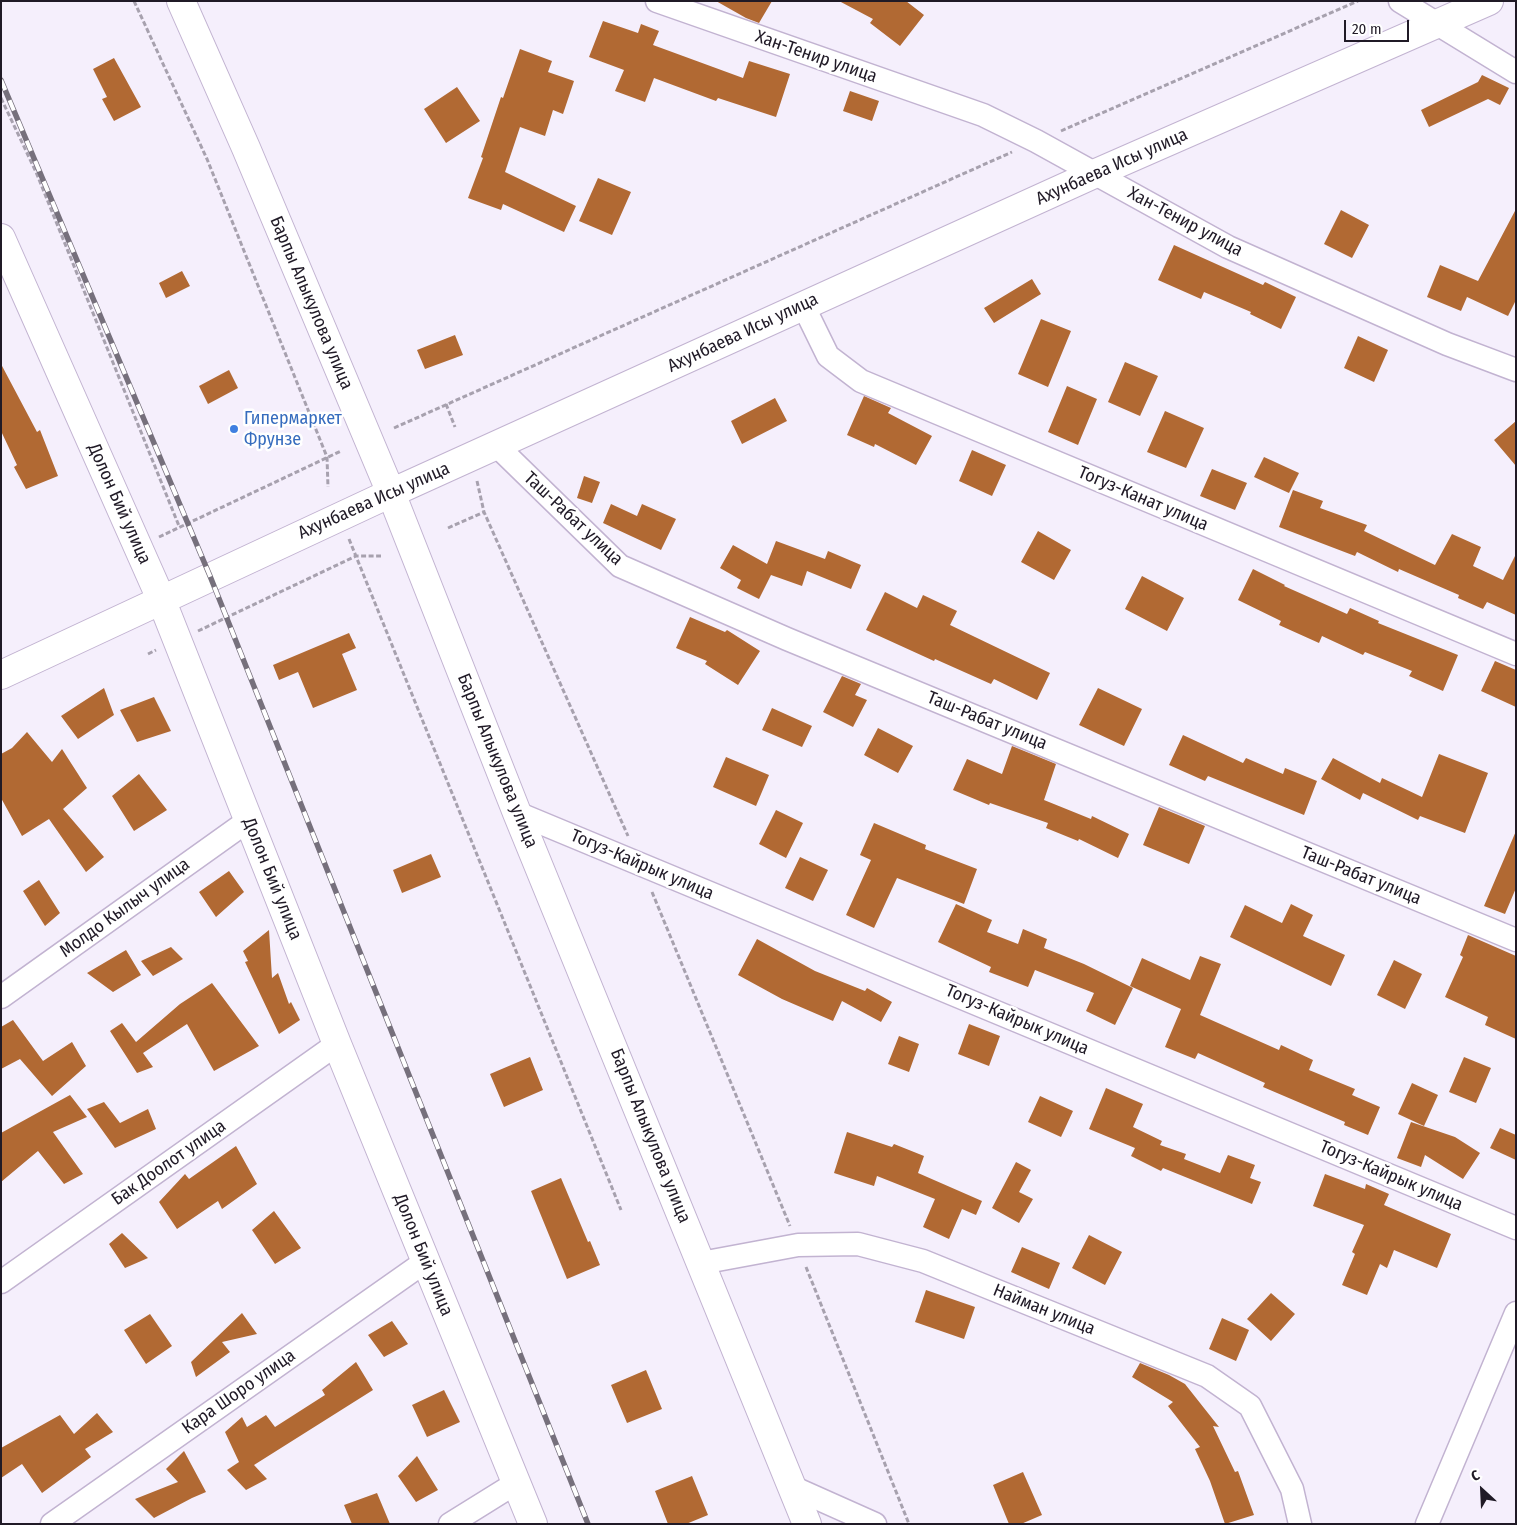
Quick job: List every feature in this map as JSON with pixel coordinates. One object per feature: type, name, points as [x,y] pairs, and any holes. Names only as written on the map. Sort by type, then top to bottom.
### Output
[{"type":"main road","name":"Барпы Алыкулова улица","points":[[182,1],[246,148],[390,493],[517,813],[807,1524]]},
{"type":"main road","name":"Ахунбаева Исы улица","points":[[1,675],[390,493],[803,305],[1094,174],[1489,1]]},
{"type":"main road","name":"Долон Бий улица","points":[[1,238],[178,640],[338,1044],[533,1524]]},
{"type":"street","name":"Хан-Тенир улица","points":[[658,1],[983,115],[1228,247],[1447,344],[1516,370]]},
{"type":"street","points":[[1400,1],[1516,72]]},
{"type":"street","name":"Тогуз-Канат улица","points":[[803,305],[828,356],[861,381],[1516,654]]},
{"type":"street","name":"Таш-Рабат улица","points":[[496,446],[620,566],[787,639],[1516,940]]},
{"type":"street","name":"Тогуз-Кайрык улица","points":[[517,813],[1516,1228]]},
{"type":"street","name":"Молдо Кылыч улица","points":[[1,997],[249,820]]},
{"type":"street","name":"Бак Доолот улица","points":[[1,1282],[338,1044]]},
{"type":"street","name":"Найман улица","points":[[701,1263],[798,1245],[858,1244],[923,1261],[1208,1376],[1250,1406],[1292,1489],[1300,1524]]},
{"type":"street","name":"Кара Шоро улица","points":[[52,1524],[426,1261]]},
{"type":"street","points":[[1427,1524],[1515,1314]]},
{"type":"street","points":[[450,1524],[516,1484]]},
{"type":"street","points":[[792,1487],[875,1524]]},
{"type":"path","points":[[134,1],[207,159],[327,457],[328,487]]},
{"type":"path","points":[[394,428],[1358,1]]},
{"type":"path","points":[[1,98],[36,172],[179,526]]},
{"type":"path","points":[[446,404],[455,428]]},
{"type":"path","points":[[138,547],[341,451]]},
{"type":"path","points":[[476,479],[484,512],[641,864],[798,1245],[909,1524]]},
{"type":"path","points":[[448,528],[484,512]]},
{"type":"path","points":[[349,539],[621,1210]]},
{"type":"path","points":[[148,654],[356,556],[381,556]]},
{"type":"building","points":[[716,1],[772,1],[759,23]]},
{"type":"building","points":[[839,1],[906,1],[924,15],[900,46],[870,23],[873,19]]},
{"type":"building","points":[[603,21],[638,33],[641,24],[659,31],[653,45],[743,78],[749,61],[790,74],[776,117],[718,98],[716,101],[654,78],[645,102],[615,91],[624,70],[589,57]]},
{"type":"building","points":[[520,49],[552,61],[548,72],[574,81],[563,114],[553,110],[545,136],[520,127],[505,172],[576,206],[564,232],[503,204],[501,210],[468,198],[483,158],[481,157],[501,97],[503,98]]},
{"type":"building","points":[[114,58],[141,107],[114,121],[102,99],[107,97],[93,69]]},
{"type":"building","points":[[1482,75],[1509,88],[1500,105],[1488,99],[1429,127],[1421,110],[1478,82]]},
{"type":"building","points":[[457,87],[480,121],[446,143],[424,109]]},
{"type":"building","points":[[850,91],[879,101],[872,121],[843,111]]},
{"type":"building","points":[[598,178],[631,192],[612,235],[579,221]]},
{"type":"building","points":[[1516,209],[1516,300],[1508,316],[1467,297],[1461,311],[1427,297],[1440,265],[1478,281]]},
{"type":"building","points":[[1341,210],[1369,225],[1352,258],[1324,244]]},
{"type":"building","points":[[1174,245],[1263,285],[1265,282],[1296,297],[1281,329],[1250,314],[1251,312],[1204,292],[1201,299],[1158,280]]},
{"type":"building","points":[[182,271],[190,286],[166,298],[159,283]]},
{"type":"building","points":[[1032,279],[1041,294],[994,323],[984,308]]},
{"type":"building","points":[[1041,319],[1071,331],[1048,387],[1018,374]]},
{"type":"building","points":[[455,335],[463,355],[425,369],[417,350]]},
{"type":"building","points":[[1358,336],[1388,350],[1374,382],[1344,368]]},
{"type":"building","points":[[1125,362],[1158,376],[1140,416],[1108,402]]},
{"type":"building","points":[[1,364],[37,432],[40,430],[58,476],[26,489],[14,467],[17,465],[1,431]]},
{"type":"building","points":[[229,370],[238,388],[208,404],[199,386]]},
{"type":"building","points":[[1067,386],[1097,399],[1078,445],[1048,432]]},
{"type":"building","points":[[864,396],[891,408],[888,413],[932,436],[916,465],[875,444],[874,447],[847,435]]},
{"type":"building","points":[[775,398],[787,421],[742,444],[731,421]]},
{"type":"building","points":[[1165,411],[1204,428],[1186,468],[1147,452]]},
{"type":"building","points":[[1516,421],[1516,466],[1494,440]]},
{"type":"building","points":[[972,450],[1006,465],[992,496],[959,481]]},
{"type":"building","points":[[1264,457],[1299,473],[1289,493],[1254,477]]},
{"type":"building","points":[[1212,469],[1247,483],[1235,510],[1200,496]]},
{"type":"building","points":[[584,476],[600,482],[592,503],[577,498]]},
{"type":"building","points":[[1293,490],[1323,501],[1320,508],[1367,525],[1364,531],[1435,565],[1452,534],[1481,547],[1473,566],[1503,580],[1516,554],[1516,615],[1487,602],[1483,609],[1458,598],[1459,595],[1399,569],[1398,572],[1357,552],[1355,556],[1279,527]]},
{"type":"building","points":[[611,504],[637,516],[642,504],[676,519],[661,550],[603,523]]},
{"type":"building","points":[[1038,531],[1071,550],[1054,580],[1021,562]]},
{"type":"building","points":[[776,541],[825,559],[828,551],[861,565],[851,589],[807,571],[802,586],[771,575],[759,599],[737,588],[741,580],[720,568],[733,545],[767,564]]},
{"type":"building","points":[[1253,569],[1284,586],[1347,614],[1350,608],[1379,621],[1378,623],[1458,655],[1443,691],[1409,676],[1412,671],[1365,652],[1363,655],[1322,636],[1319,643],[1279,625],[1281,621],[1238,600]]},
{"type":"building","points":[[1142,576],[1184,598],[1167,631],[1125,609]]},
{"type":"building","points":[[885,592],[917,608],[923,595],[957,611],[950,625],[1050,673],[1037,700],[994,679],[991,684],[866,630]]},
{"type":"building","points":[[690,617],[725,632],[727,630],[760,651],[738,685],[705,664],[707,661],[676,648]]},
{"type":"building","points":[[349,633],[356,648],[342,654],[357,690],[313,708],[298,672],[279,680],[273,665]]},
{"type":"building","points":[[1495,661],[1516,670],[1516,707],[1481,691]]},
{"type":"building","points":[[842,676],[861,684],[855,695],[867,700],[853,727],[823,712]]},
{"type":"building","points":[[104,688],[114,715],[78,739],[61,716]]},
{"type":"building","points":[[1098,688],[1142,709],[1124,746],[1079,725]]},
{"type":"building","points":[[154,697],[171,731],[137,742],[120,710]]},
{"type":"building","points":[[772,708],[812,726],[802,747],[762,730]]},
{"type":"building","points":[[878,728],[913,746],[898,773],[864,755]]},
{"type":"building","points":[[27,732],[52,762],[62,749],[87,788],[63,809],[104,857],[86,872],[49,819],[22,836],[1,798],[1,754],[12,748]]},
{"type":"building","points":[[1183,735],[1243,763],[1246,758],[1283,774],[1285,768],[1317,781],[1304,815],[1208,776],[1205,781],[1169,765]]},
{"type":"building","points":[[1012,746],[1056,764],[1044,800],[1091,819],[1092,816],[1129,834],[1118,858],[1079,839],[1078,841],[1046,828],[1048,823],[990,803],[989,805],[953,790],[967,759],[1002,774]]},
{"type":"building","points":[[1439,754],[1488,773],[1465,833],[1420,816],[1418,820],[1363,793],[1360,800],[1321,779],[1333,758],[1380,783],[1382,778],[1422,797]]},
{"type":"building","points":[[726,757],[769,775],[756,806],[713,787]]},
{"type":"building","points":[[139,774],[167,810],[134,831],[112,796]]},
{"type":"building","points":[[1159,807],[1205,826],[1189,864],[1143,845]]},
{"type":"building","points":[[776,810],[803,823],[786,858],[759,844]]},
{"type":"building","points":[[874,823],[926,845],[925,849],[977,869],[964,904],[897,878],[874,928],[846,915],[871,860],[860,855]]},
{"type":"building","points":[[1516,831],[1516,888],[1505,914],[1484,906]]},
{"type":"building","points":[[431,854],[441,877],[402,893],[393,870]]},
{"type":"building","points":[[800,857],[828,870],[813,901],[785,888]]},
{"type":"building","points":[[229,871],[244,892],[216,917],[199,892]]},
{"type":"building","points":[[39,880],[60,913],[45,926],[23,891]]},
{"type":"building","points":[[956,904],[992,920],[987,932],[1018,944],[1023,929],[1047,939],[1044,948],[1084,964],[1133,988],[1115,1025],[1086,1011],[1094,993],[1035,970],[1028,987],[989,972],[991,967],[938,942]]},
{"type":"building","points":[[1291,904],[1313,915],[1303,936],[1345,955],[1331,986],[1230,937],[1245,905],[1282,923]]},
{"type":"building","points":[[269,930],[272,978],[278,973],[289,1004],[291,1002],[300,1020],[279,1034],[245,962],[248,961],[243,951]]},
{"type":"building","points":[[1468,935],[1516,956],[1516,1039],[1485,1025],[1488,1017],[1445,997],[1463,957],[1460,955]]},
{"type":"building","points":[[757,939],[815,971],[865,991],[867,988],[892,1002],[881,1022],[842,1001],[833,1021],[782,999],[738,975]]},
{"type":"building","points":[[171,947],[183,959],[153,976],[141,961]]},
{"type":"building","points":[[126,950],[141,975],[113,992],[87,973]]},
{"type":"building","points":[[1200,956],[1221,964],[1200,1015],[1279,1050],[1281,1045],[1313,1060],[1309,1070],[1355,1089],[1352,1095],[1380,1107],[1368,1135],[1344,1125],[1345,1122],[1263,1087],[1265,1083],[1198,1053],[1195,1059],[1165,1047],[1181,1009],[1130,986],[1142,958],[1190,980]]},
{"type":"building","points":[[1394,960],[1422,974],[1405,1009],[1377,995]]},
{"type":"building","points":[[212,983],[259,1046],[214,1071],[187,1024],[143,1053],[153,1067],[137,1073],[110,1031],[122,1023],[136,1042],[180,1004]]},
{"type":"building","points":[[13,1020],[43,1061],[72,1042],[86,1066],[52,1096],[20,1059],[1,1069],[1,1027]]},
{"type":"building","points":[[969,1024],[1000,1036],[989,1066],[958,1054]]},
{"type":"building","points":[[899,1036],[919,1044],[909,1072],[888,1064]]},
{"type":"building","points":[[530,1057],[543,1090],[504,1107],[490,1074]]},
{"type":"building","points":[[1464,1057],[1491,1068],[1476,1103],[1449,1092]]},
{"type":"building","points":[[1412,1083],[1438,1095],[1424,1126],[1398,1114]]},
{"type":"building","points":[[1106,1088],[1143,1104],[1133,1127],[1162,1141],[1160,1145],[1186,1154],[1184,1159],[1220,1173],[1228,1155],[1255,1165],[1250,1178],[1261,1182],[1252,1204],[1163,1168],[1161,1171],[1131,1156],[1135,1148],[1089,1129]]},
{"type":"building","points":[[70,1095],[87,1117],[53,1132],[83,1174],[64,1184],[38,1151],[1,1182],[1,1133]]},
{"type":"building","points":[[1040,1096],[1073,1111],[1061,1137],[1028,1122]]},
{"type":"building","points":[[104,1102],[120,1123],[148,1109],[156,1129],[115,1148],[87,1109]]},
{"type":"building","points":[[1411,1122],[1455,1137],[1480,1153],[1463,1179],[1425,1155],[1421,1167],[1397,1158]]},
{"type":"building","points":[[1500,1128],[1516,1135],[1516,1160],[1490,1148]]},
{"type":"building","points":[[847,1132],[892,1147],[894,1144],[924,1156],[918,1173],[982,1201],[976,1215],[962,1209],[949,1239],[923,1227],[935,1199],[877,1176],[874,1186],[834,1173]]},
{"type":"building","points":[[236,1146],[257,1184],[222,1209],[218,1201],[177,1229],[159,1202],[185,1174],[189,1179]]},
{"type":"building","points":[[1016,1162],[1031,1170],[1019,1192],[1033,1199],[1019,1223],[992,1208]]},
{"type":"building","points":[[1325,1174],[1365,1189],[1366,1184],[1389,1194],[1384,1205],[1451,1234],[1437,1268],[1394,1250],[1387,1268],[1380,1264],[1367,1295],[1342,1285],[1355,1254],[1352,1252],[1364,1225],[1313,1206]]},
{"type":"building","points":[[561,1178],[588,1242],[590,1241],[600,1265],[567,1279],[531,1191]]},
{"type":"building","points":[[274,1211],[301,1248],[275,1264],[252,1230]]},
{"type":"building","points":[[122,1233],[148,1258],[125,1268],[109,1244]]},
{"type":"building","points":[[1089,1235],[1122,1252],[1105,1285],[1072,1268]]},
{"type":"building","points":[[1022,1247],[1060,1263],[1049,1289],[1011,1272]]},
{"type":"building","points":[[926,1290],[975,1307],[964,1339],[915,1322]]},
{"type":"building","points":[[1271,1293],[1295,1314],[1271,1341],[1247,1319]]},
{"type":"building","points":[[242,1313],[257,1334],[222,1342],[230,1352],[196,1377],[191,1362]]},
{"type":"building","points":[[150,1314],[172,1346],[146,1364],[124,1330]]},
{"type":"building","points":[[1222,1318],[1249,1330],[1236,1361],[1209,1349]]},
{"type":"building","points":[[392,1321],[408,1344],[384,1357],[368,1335]]},
{"type":"building","points":[[356,1362],[373,1390],[254,1465],[267,1479],[246,1490],[227,1470],[239,1462],[225,1432],[242,1417],[247,1427],[266,1415],[275,1427],[325,1395],[322,1390]]},
{"type":"building","points":[[1140,1363],[1185,1384],[1219,1427],[1213,1426],[1235,1472],[1238,1471],[1254,1515],[1225,1524],[1210,1481],[1195,1449],[1200,1447],[1168,1406],[1173,1402],[1132,1377]]},
{"type":"building","points":[[646,1370],[662,1409],[627,1423],[611,1385]]},
{"type":"building","points":[[444,1390],[460,1422],[427,1437],[412,1405]]},
{"type":"building","points":[[97,1413],[113,1432],[85,1449],[91,1457],[42,1493],[22,1464],[1,1478],[1,1448],[60,1415],[74,1434]]},
{"type":"building","points":[[184,1451],[206,1492],[154,1518],[135,1499],[178,1482],[166,1469]]},
{"type":"building","points":[[417,1456],[438,1490],[416,1502],[398,1476]]},
{"type":"building","points":[[1023,1472],[1042,1515],[1021,1524],[1009,1524],[993,1485]]},
{"type":"building","points":[[692,1476],[708,1515],[686,1524],[668,1524],[655,1491]]},
{"type":"building","points":[[377,1493],[390,1524],[352,1524],[344,1505]]},
{"type":"railway","points":[[1,80],[210,576],[588,1524]]},
{"type":"place","name":"Гипермаркет Фрунзе","points":[[234,429]]}]
